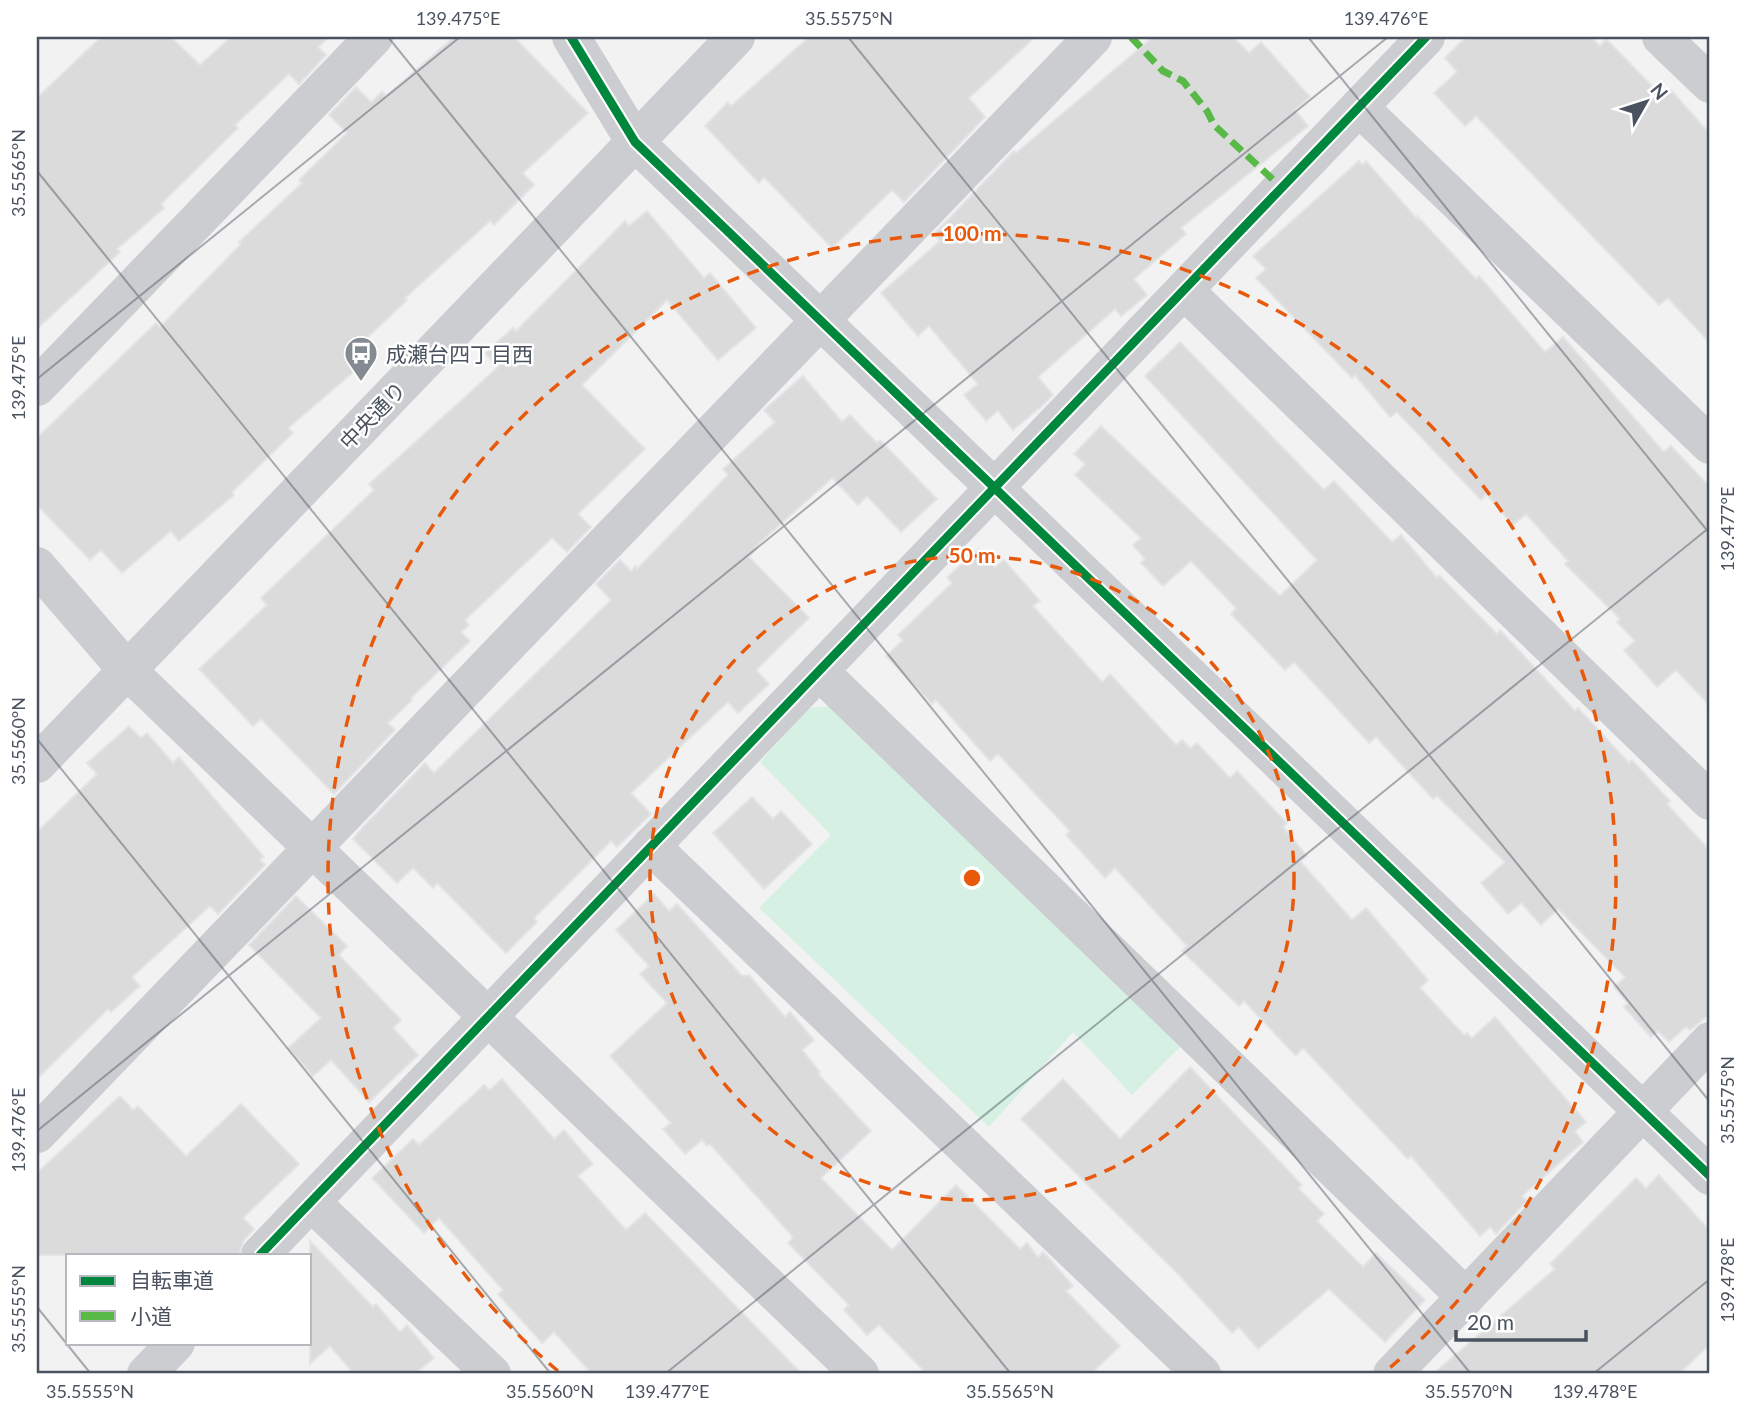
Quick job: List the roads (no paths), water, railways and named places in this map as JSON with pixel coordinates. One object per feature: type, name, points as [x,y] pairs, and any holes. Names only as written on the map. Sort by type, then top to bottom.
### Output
[{"type":"street","points":[[37,387],[374,37]]},
{"type":"street","points":[[571,37],[635,142],[1710,1175]]},
{"type":"street","name":"中央通り","points":[[37,764],[736,37]]},
{"type":"street","points":[[37,1134],[1093,37]]},
{"type":"street","points":[[261,1254],[1426,37]]},
{"type":"street","points":[[1661,37],[1710,84]]},
{"type":"street","points":[[1359,107],[1710,445]]},
{"type":"street","points":[[1184,290],[1710,802]]},
{"type":"street","points":[[37,566],[127,670],[860,1374]]},
{"type":"street","points":[[819,671],[1466,1297]]},
{"type":"street","points":[[651,846],[1202,1374]]},
{"type":"street","points":[[1392,1374],[1710,1041]]},
{"type":"street","points":[[311,1202],[492,1374]]},
{"type":"street","points":[[146,1374],[175,1344]]},
{"type":"place","name":"成瀬台四丁目西","points":[[361,383]]}]
